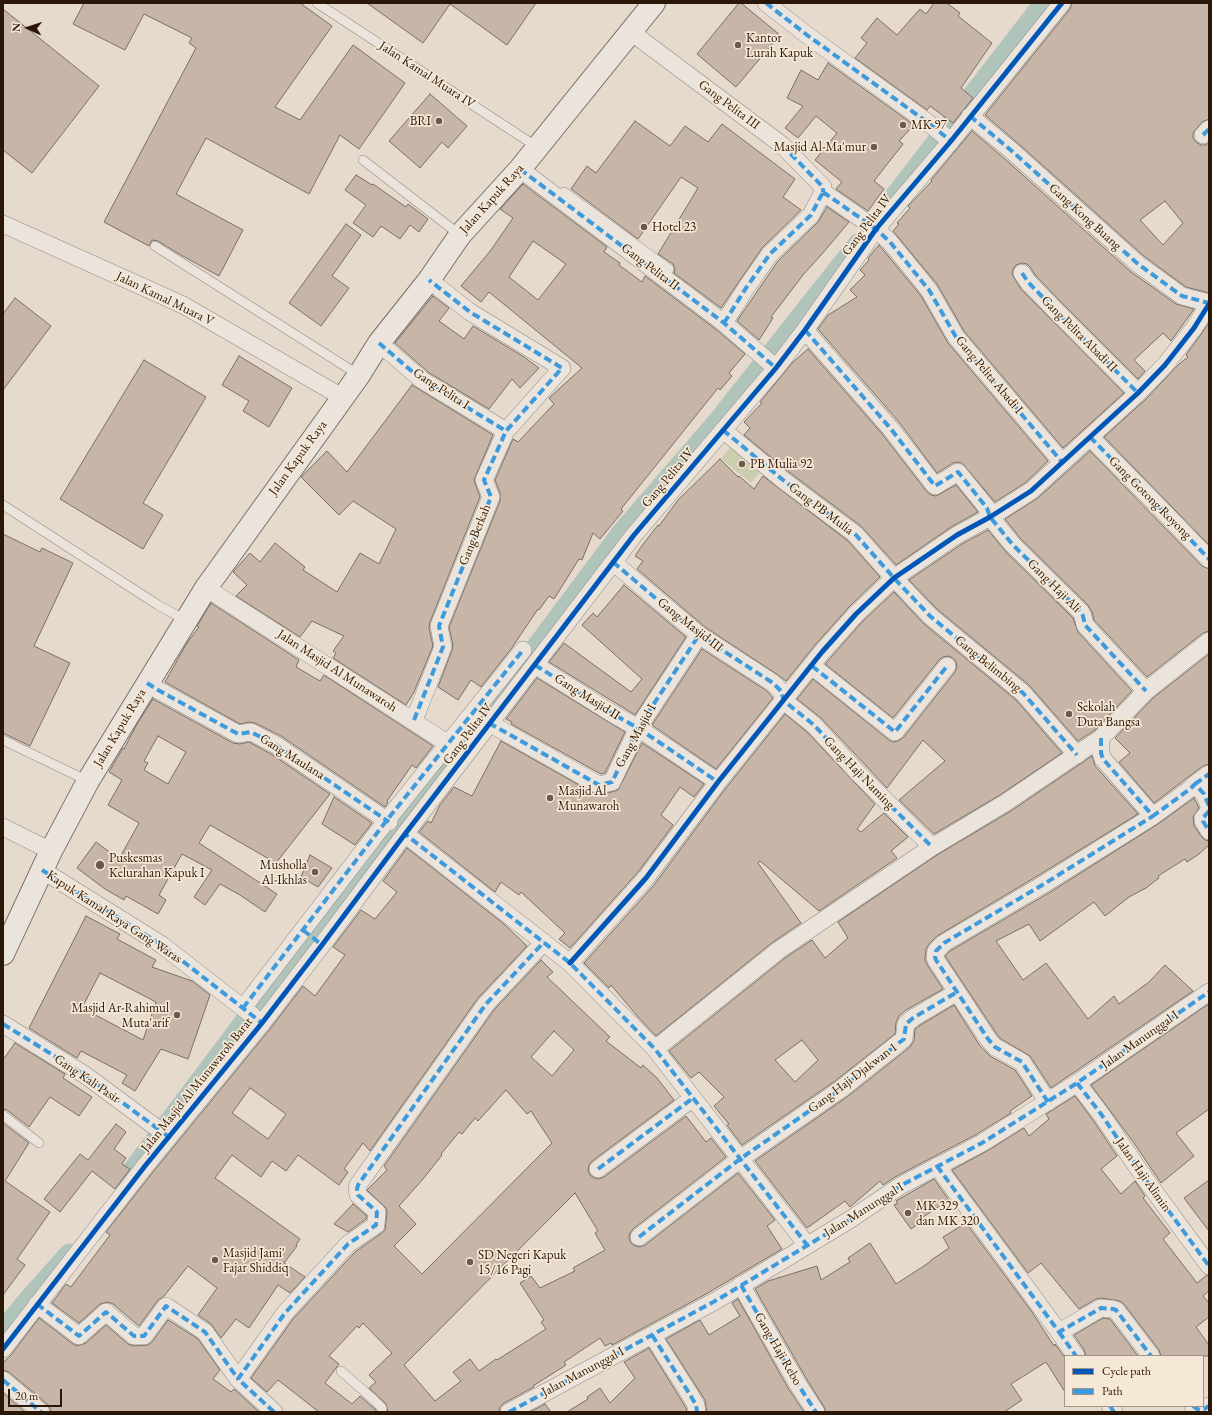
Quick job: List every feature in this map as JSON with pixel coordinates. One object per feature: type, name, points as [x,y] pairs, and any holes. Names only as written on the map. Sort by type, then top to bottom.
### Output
[{"type":"main road","name":"Jalan Kapuk Raya","points":[[3,954],[46,861],[88,781],[185,620],[206,588],[359,375],[379,344],[429,280],[460,235],[527,159],[654,3]]},
{"type":"street","points":[[766,3],[807,35],[949,139]]},
{"type":"street","name":"Gang Pelita IV","points":[[405,834],[458,749],[489,723],[634,535],[805,330],[872,227],[970,116],[1062,3]]},
{"type":"street","name":"Gang Pelita III","points":[[631,32],[782,145],[823,186],[823,192],[872,227]]},
{"type":"street","name":"Gang Kong Buang","points":[[970,116],[1013,152],[1138,264],[1182,296],[1209,304]]},
{"type":"street","name":"Gang Pelita II","points":[[527,159],[774,366]]},
{"type":"street","points":[[724,323],[770,254],[811,215],[823,192]]},
{"type":"street","name":"Jalan Kamal Muara V","points":[[3,224],[183,305],[342,397]]},
{"type":"street","name":"Gang Pelita Abadi I","points":[[872,227],[890,242],[929,290],[956,337],[1062,462]]},
{"type":"street","name":"Gang Pelita Abadi II","points":[[1022,273],[1028,282],[1056,311],[1138,393]]},
{"type":"street","name":"Gang Berkah","points":[[414,720],[442,647],[439,626],[491,497],[484,480],[506,431],[562,368],[470,312],[429,280]]},
{"type":"street","points":[[570,962],[646,878],[718,782],[822,652],[856,614],[894,578],[957,535],[990,517],[1031,491],[1138,393],[1165,365],[1194,328],[1209,304]]},
{"type":"street","name":"Gang Haji Ali","points":[[805,330],[895,434],[935,486],[958,472],[987,508],[990,517],[1013,545],[1081,612],[1084,616],[1085,626],[1146,691]]},
{"type":"street","name":"Gang Pelita I","points":[[379,344],[422,380],[506,431]]},
{"type":"street","name":"Gang PB Mulia","points":[[723,430],[783,480],[855,534],[894,578]]},
{"type":"street","name":"Gang Gotong Royong","points":[[1090,438],[1162,509],[1209,559]]},
{"type":"street","name":"Gang Masjid III","points":[[613,562],[699,635],[773,683],[780,691],[784,700]]},
{"type":"street","name":"Gang Belimbing","points":[[894,578],[946,631],[1023,693],[1077,754]]},
{"type":"street","name":"Jalan Masjid Al Munawaroh","points":[[206,588],[458,749]]},
{"type":"street","name":"Gang Masjid I","points":[[489,723],[599,785],[612,782],[638,728],[699,635]]},
{"type":"street","points":[[655,1049],[779,950],[932,847],[1005,803],[1101,738],[1146,691],[1209,641]]},
{"type":"street","points":[[251,1014],[304,931],[388,821],[458,749],[523,650]]},
{"type":"street","name":"Gang Masjid II","points":[[535,665],[638,728],[718,782]]},
{"type":"street","points":[[812,666],[895,732],[947,666]]},
{"type":"street","name":"Gang Maulana","points":[[147,683],[238,734],[251,732],[276,745],[388,821]]},
{"type":"street","name":"Gang Haji Naming","points":[[784,700],[814,725],[858,773],[932,847]]},
{"type":"street","points":[[1101,738],[1101,753],[1103,759],[1153,816]]},
{"type":"street","points":[[1048,1102],[1022,1062],[995,1047],[990,1042],[936,960],[936,951],[941,946],[1153,816],[1209,774]]},
{"type":"street","points":[[1195,784],[1204,794],[1209,806]]},
{"type":"street","points":[[1209,811],[1203,820],[1209,831]]},
{"type":"street","name":"Kapuk Kamal Raya Gang Waras","points":[[3,827],[46,861],[162,945],[251,1014]]},
{"type":"street","points":[[405,834],[570,962],[655,1049],[807,1246]]},
{"type":"street","name":"Jalan Masjid Al Munawaroh Barat","points":[[3,1349],[145,1166],[164,1133],[251,1014],[321,944],[405,834]]},
{"type":"street","points":[[304,931],[321,944]]},
{"type":"street","points":[[238,1379],[285,1313],[348,1244],[376,1225],[377,1212],[358,1195],[358,1185],[486,1004],[544,942]]},
{"type":"street","name":"Gang Haji Djakwan 1","points":[[639,1237],[740,1159],[841,1089],[904,1039],[906,1024],[913,1018],[957,992]]},
{"type":"street","name":"Jalan Manunggal I","points":[[509,1412],[718,1300],[851,1219],[900,1186],[982,1143],[1077,1083],[1209,992]]},
{"type":"street","name":"Gang Kali Pasir","points":[[3,1024],[85,1075],[164,1133]]},
{"type":"street","name":"Jalan Haji Alimin","points":[[1077,1083],[1101,1114],[1146,1180],[1209,1266]]},
{"type":"street","points":[[598,1169],[693,1098]]},
{"type":"street","points":[[938,1166],[1075,1355]]},
{"type":"street","name":"Gang Haji Rebo","points":[[741,1285],[797,1383],[816,1412]]},
{"type":"street","points":[[37,1304],[79,1336],[106,1312],[134,1336],[144,1336],[166,1306],[205,1332],[238,1379],[274,1412]]},
{"type":"street","points":[[1059,1332],[1101,1308],[1113,1309],[1116,1310],[1149,1355]]},
{"type":"street","points":[[652,1335],[689,1393],[696,1405],[697,1412]]},
{"type":"street","points":[[3,1380],[41,1412]]},
{"type":"street","points":[[1194,1407],[1199,1410],[1209,1406]]},
{"type":"lane","name":"Jalan Kamal Muara IV","points":[[317,3],[527,159],[668,269]]},
{"type":"lane","points":[[363,160],[460,235]]},
{"type":"lane","points":[[155,246],[359,375]]},
{"type":"lane","points":[[3,505],[158,605],[185,620]]},
{"type":"lane","points":[[3,740],[88,781]]},
{"type":"lane","points":[[3,1115],[40,1143]]},
{"type":"lane","points":[[341,1371],[382,1408],[382,1412]]},
{"type":"green space","name":"PB Mulia 92","points":[[733,444],[763,469],[751,483],[721,459]]},
{"type":"building","points":[[84,3],[300,3],[332,26],[275,107],[300,120],[353,45],[405,83],[359,149],[340,135],[309,194],[206,138],[176,194],[243,230],[219,276],[158,241],[152,240],[149,246],[104,222],[196,48],[189,43],[192,38],[144,14],[125,50],[73,24]]},
{"type":"building","points":[[367,3],[536,3],[507,45],[450,4],[423,43]]},
{"type":"building","name":"Kantor Lurah Kapuk","points":[[739,3],[741,3],[780,35],[736,87],[697,54]]},
{"type":"building","points":[[934,3],[947,3],[960,13],[958,16],[992,43],[961,88],[973,98],[953,123],[930,106],[927,110],[855,58],[867,43],[861,38],[877,18],[897,35],[920,9],[926,14]]},
{"type":"building","points":[[1072,3],[1209,3],[1209,119],[1202,122],[1193,133],[1193,138],[1201,145],[1209,143],[1209,293],[1186,287],[1144,256],[985,115],[1070,9]],"holes":[[[1165,201],[1183,223],[1163,245],[1140,220]]]},
{"type":"building","points":[[3,9],[99,86],[32,173],[3,150]]},
{"type":"building","points":[[828,63],[914,125],[899,141],[903,144],[874,181],[884,189],[868,211],[836,189],[842,182],[815,160],[837,133],[816,116],[798,138],[785,128],[803,106],[787,98],[801,70],[818,80]]},
{"type":"building","points":[[430,94],[467,126],[448,148],[442,142],[420,168],[389,141]]},
{"type":"building","points":[[635,121],[670,146],[685,126],[708,142],[722,124],[795,179],[783,197],[801,210],[762,248],[721,308],[674,273],[675,269],[673,264],[658,254],[698,188],[681,177],[638,239],[571,189],[587,166],[596,173]]},
{"type":"building","points":[[972,131],[1131,272],[1176,304],[1194,309],[1171,341],[1163,333],[1134,360],[1145,371],[1138,379],[1063,304],[1036,276],[1027,264],[1022,263],[1016,265],[1012,274],[1021,289],[1124,393],[1063,448],[964,331],[937,284],[893,231],[899,224],[897,223],[910,208],[908,206],[932,181],[931,180]]},
{"type":"building","points":[[356,175],[372,185],[373,184],[406,207],[408,204],[428,219],[419,232],[410,225],[400,239],[381,226],[373,237],[353,223],[366,205],[345,190]]},
{"type":"building","points":[[523,184],[607,247],[604,252],[620,263],[619,265],[642,282],[645,276],[718,331],[745,354],[729,373],[732,376],[720,390],[718,388],[621,509],[623,511],[600,539],[593,533],[582,560],[579,559],[554,599],[549,596],[539,610],[538,609],[511,649],[481,687],[471,680],[458,700],[438,687],[453,645],[449,627],[500,501],[500,493],[495,480],[513,439],[518,442],[554,404],[549,398],[582,368],[489,292],[481,302],[461,286],[491,250],[513,218],[500,209]],"holes":[[[533,241],[566,264],[538,300],[509,277]]]},
{"type":"building","points":[[827,207],[849,222],[803,275],[771,317],[773,318],[759,340],[737,321],[778,261],[818,222]]},
{"type":"building","points":[[346,224],[361,235],[332,276],[349,288],[321,326],[289,303]]},
{"type":"building","points":[[879,245],[921,296],[948,343],[1048,461],[1025,483],[995,502],[962,463],[953,463],[937,473],[899,422],[818,329],[828,315],[857,297],[850,290],[865,275],[860,270]]},
{"type":"building","points":[[433,296],[449,308],[439,321],[464,339],[473,326],[524,357],[539,368],[520,388],[512,379],[489,409],[428,372],[395,343]]},
{"type":"building","points":[[15,298],[51,326],[3,390],[3,314]]},
{"type":"building","points":[[1209,323],[1209,545],[1104,437],[1145,400],[1178,365],[1188,357],[1186,355]]},
{"type":"building","points":[[808,349],[883,435],[927,492],[936,496],[956,485],[978,512],[951,527],[896,565],[861,526],[789,472],[744,435],[750,428],[744,422],[762,403],[760,402],[793,362]]},
{"type":"building","points":[[239,356],[292,388],[269,427],[243,411],[249,401],[222,385]]},
{"type":"building","points":[[144,360],[206,397],[143,503],[163,515],[143,549],[60,499]]},
{"type":"building","points":[[412,385],[493,435],[474,480],[480,497],[430,622],[429,628],[433,646],[414,692],[406,705],[333,658],[336,653],[333,651],[344,636],[312,621],[300,637],[236,596],[247,585],[233,572],[250,553],[260,562],[275,543],[305,567],[303,570],[337,592],[360,553],[379,564],[396,529],[353,501],[339,515],[301,477],[327,451],[347,472]]},
{"type":"building","points":[[1090,451],[1202,566],[1209,569],[1209,631],[1203,633],[1147,677],[1094,620],[1088,605],[1020,538],[1005,519],[1038,498]]},
{"type":"building","points":[[720,459],[738,477],[739,476],[754,489],[763,476],[848,541],[880,577],[849,607],[815,645],[786,681],[705,627],[637,569],[643,561],[635,556],[641,547],[678,500]]},
{"type":"building","points":[[988,530],[1006,552],[1073,618],[1078,632],[1132,691],[1095,730],[1078,741],[1029,685],[937,609],[909,580],[962,544]]},
{"type":"building","points":[[3,534],[40,552],[42,548],[73,563],[34,646],[70,663],[30,746],[3,733]]},
{"type":"building","points":[[624,585],[686,637],[635,715],[549,662],[564,643],[631,692],[642,679],[582,625],[593,613],[597,617]]},
{"type":"building","points":[[894,592],[924,624],[1016,700],[1062,753],[1000,795],[934,834],[899,800],[945,761],[923,740],[887,788],[821,718],[797,699],[813,679],[889,740],[893,742],[903,738],[955,672],[957,667],[953,658],[948,656],[939,660],[893,718],[825,664],[863,621]]},
{"type":"building","points":[[211,603],[299,660],[296,667],[320,681],[324,675],[433,746],[416,768],[412,765],[387,801],[388,802],[385,807],[281,736],[255,723],[249,722],[240,724],[165,682],[187,643],[199,627],[197,626]]},
{"type":"building","points":[[702,649],[767,691],[773,698],[716,769],[652,725]]},
{"type":"building","points":[[1209,654],[1209,764],[1203,766],[1154,803],[1119,762],[1130,753],[1115,738],[1153,698]]},
{"type":"building","points":[[537,678],[625,732],[605,773],[601,774],[511,724],[512,722],[506,719]]},
{"type":"building","points":[[153,699],[233,743],[240,744],[249,742],[271,754],[330,794],[276,863],[210,825],[199,843],[277,894],[265,912],[240,895],[220,884],[205,905],[194,897],[212,870],[182,854],[159,895],[166,900],[158,914],[126,896],[124,900],[105,889],[77,868],[96,842],[119,859],[139,823],[108,805],[122,780],[109,772],[123,748],[124,749],[137,724]],"holes":[[[158,736],[186,752],[168,784],[144,770],[148,763],[144,761]]]},
{"type":"building","points":[[785,714],[807,732],[875,804],[857,829],[861,832],[884,813],[908,837],[891,851],[897,858],[819,911],[760,861],[758,863],[801,923],[773,942],[656,1036],[611,985],[609,988],[584,963],[654,885],[726,788]]},
{"type":"building","points":[[501,741],[595,794],[601,795],[618,790],[642,743],[704,784],[694,797],[680,787],[661,815],[673,825],[638,872],[570,948],[559,939],[565,933],[521,892],[519,895],[501,882],[495,892],[419,832],[428,821],[431,823],[440,805],[454,787],[472,796]]},
{"type":"building","points":[[1092,756],[1095,766],[1138,814],[937,936],[926,949],[925,960],[943,989],[906,1010],[899,1016],[896,1022],[895,1034],[835,1081],[742,1145],[727,1125],[729,1124],[714,1106],[724,1097],[699,1072],[691,1078],[669,1051],[785,958],[812,940],[825,958],[848,938],[838,922],[937,855],[1011,811]],"holes":[[[802,1040],[818,1060],[795,1082],[775,1060]]]},
{"type":"building","points":[[334,797],[372,823],[355,845],[322,824]]},
{"type":"building","points":[[1194,798],[1199,808],[1193,817],[1194,826],[1205,840],[1209,841],[1209,845],[1199,854],[1187,862],[1185,859],[1158,876],[1159,878],[1146,888],[1129,897],[1105,916],[1094,902],[1040,941],[1029,924],[996,941],[1023,980],[1046,963],[1088,1019],[1114,996],[1119,1004],[1149,982],[1165,965],[1193,991],[1051,1088],[1030,1056],[1001,1039],[996,1033],[945,956],[950,951],[1049,893],[1158,824]]},
{"type":"building","points":[[407,848],[504,924],[527,946],[478,998],[370,1151],[363,1143],[344,1169],[348,1172],[339,1185],[298,1155],[286,1171],[272,1161],[261,1177],[232,1155],[215,1178],[300,1239],[296,1245],[297,1246],[284,1263],[305,1277],[290,1293],[278,1285],[249,1328],[236,1319],[221,1338],[211,1324],[198,1315],[217,1288],[188,1266],[164,1296],[158,1300],[139,1326],[113,1304],[108,1302],[100,1304],[79,1323],[52,1303],[66,1284],[71,1287],[110,1235],[106,1232],[303,986],[315,996],[345,955],[333,947],[361,910],[375,919],[397,892],[383,881]],"holes":[[[250,1088],[286,1114],[268,1139],[232,1113]]]},
{"type":"building","name":"Musholla Al-Ikhlas","points":[[310,855],[332,868],[318,887],[301,877]]},
{"type":"building","points":[[86,916],[120,934],[117,939],[156,960],[152,967],[192,981],[210,995],[188,1059],[161,1049],[135,1091],[122,1083],[127,1075],[81,1051],[77,1058],[29,1028]],"holes":[[[100,973],[156,1002],[143,1040],[82,1008]]]},
{"type":"building","points":[[541,960],[553,972],[547,977],[610,1037],[606,1041],[641,1068],[643,1065],[657,1078],[674,1100],[592,1161],[588,1170],[590,1175],[594,1178],[599,1179],[604,1177],[686,1116],[706,1142],[711,1138],[726,1157],[633,1229],[629,1238],[631,1243],[640,1247],[645,1245],[738,1173],[775,1220],[767,1226],[782,1249],[706,1294],[612,1345],[611,1343],[605,1346],[600,1338],[564,1362],[566,1365],[533,1386],[534,1387],[504,1403],[500,1407],[499,1412],[388,1412],[386,1404],[369,1388],[376,1382],[369,1375],[392,1353],[363,1323],[359,1328],[357,1326],[329,1356],[339,1364],[325,1383],[352,1404],[360,1396],[376,1410],[376,1412],[319,1412],[278,1380],[267,1392],[251,1378],[293,1319],[355,1252],[385,1230],[387,1213],[386,1208],[367,1190],[387,1170],[384,1166],[494,1010]],"holes":[[[554,1031],[574,1050],[552,1076],[531,1057]],[[506,1090],[527,1114],[531,1111],[552,1143],[422,1274],[394,1246],[416,1224],[399,1206],[423,1179],[459,1132],[462,1134],[475,1118],[478,1121]],[[575,1193],[598,1231],[595,1233],[605,1250],[573,1268],[575,1271],[540,1288],[531,1276],[520,1283],[544,1320],[541,1322],[546,1329],[479,1371],[470,1359],[453,1372],[461,1381],[435,1401],[404,1365]]]},
{"type":"building","points":[[954,1005],[980,1046],[990,1056],[1015,1070],[1032,1096],[1010,1111],[1011,1113],[977,1134],[895,1177],[883,1185],[880,1181],[850,1207],[845,1201],[807,1228],[755,1161],[847,1097],[910,1047],[914,1041],[915,1029]]},
{"type":"building","points":[[1207,1005],[1209,1007],[1209,1109],[1176,1133],[1194,1156],[1161,1183],[1134,1143],[1091,1085]]},
{"type":"building","points":[[15,1043],[65,1074],[63,1078],[92,1097],[79,1116],[50,1097],[29,1127],[7,1110],[3,1109],[3,1060]]},
{"type":"building","points":[[1075,1096],[1117,1156],[1101,1169],[1121,1194],[1135,1181],[1145,1196],[1143,1198],[1170,1233],[1163,1239],[1197,1283],[1207,1275],[1209,1276],[1209,1291],[1203,1296],[1209,1303],[1209,1317],[1196,1327],[1209,1345],[1209,1356],[1161,1355],[1159,1350],[1124,1304],[1120,1301],[1101,1298],[1096,1299],[1079,1309],[1041,1263],[1028,1273],[952,1170],[987,1151],[1024,1128],[1029,1136],[1049,1119],[1046,1114]]},
{"type":"building","points":[[3,1123],[29,1143],[5,1181],[50,1212],[17,1259],[25,1265],[3,1295]]},
{"type":"building","points":[[116,1124],[126,1132],[114,1149],[126,1158],[122,1164],[130,1169],[115,1189],[92,1171],[60,1212],[44,1199],[80,1154],[88,1160]]},
{"type":"building","points":[[934,1179],[949,1200],[920,1219],[922,1221],[911,1229],[894,1205],[898,1203],[896,1201]]},
{"type":"building","points":[[1209,1180],[1209,1231],[1184,1198]]},
{"type":"building","points":[[353,1204],[367,1216],[366,1219],[348,1232],[334,1224]]},
{"type":"building","points":[[966,1223],[1032,1312],[1054,1346],[1055,1344],[1064,1357],[1064,1390],[1046,1362],[1011,1384],[1022,1400],[1004,1412],[826,1412],[755,1289],[768,1281],[817,1266],[821,1280],[850,1262],[848,1258],[870,1243],[896,1284],[949,1248],[943,1237]]},
{"type":"building","points":[[738,1299],[788,1388],[804,1412],[707,1412],[705,1400],[666,1339],[700,1320],[709,1335],[740,1316],[732,1303]]},
{"type":"building","points":[[39,1318],[77,1346],[86,1343],[106,1325],[128,1344],[134,1346],[148,1345],[152,1342],[168,1320],[198,1339],[220,1370],[213,1379],[231,1392],[234,1389],[259,1412],[51,1412],[47,1404],[9,1372],[3,1370],[3,1363],[11,1355]]},
{"type":"building","points":[[1103,1318],[1110,1319],[1137,1355],[1086,1355],[1074,1335]]},
{"type":"building","points":[[649,1348],[687,1412],[567,1412],[588,1399],[587,1397],[600,1388],[610,1403],[635,1378],[624,1362]]},
{"type":"building","points":[[3,1393],[25,1412],[3,1412]]},
{"type":"building","points":[[545,1404],[551,1412],[530,1412]]},
{"type":"waterway","points":[[890,201],[1043,3]]},
{"type":"waterway","points":[[126,1178],[272,984],[451,760],[622,531],[718,420],[858,243]]},
{"type":"waterway","points":[[3,1330],[69,1253]]},
{"type":"marked path","points":[[766,3],[951,141]]},
{"type":"marked path","points":[[970,116],[1013,152],[1138,264],[1182,296],[1209,303]]},
{"type":"marked path","points":[[1203,135],[1209,129]]},
{"type":"marked path","points":[[782,145],[823,187],[823,192]]},
{"type":"marked path","points":[[520,169],[724,323],[776,368]]},
{"type":"marked path","points":[[823,192],[876,229],[890,242],[929,290],[956,337],[1062,462]]},
{"type":"marked path","points":[[724,323],[770,254],[811,215],[823,192]]},
{"type":"marked path","points":[[1022,273],[1028,282],[1056,311],[1138,393]]},
{"type":"marked path","points":[[414,720],[443,647],[439,626],[491,497],[484,480],[506,431],[562,368],[470,312],[429,280]]},
{"type":"marked path","points":[[805,330],[891,429],[935,486],[958,472],[987,508],[990,517],[1013,545],[1081,612],[1085,625],[1146,691]]},
{"type":"marked path","points":[[379,343],[422,380],[506,431]]},
{"type":"marked path","points":[[723,430],[783,480],[855,534],[930,616],[1023,693],[1077,755]]},
{"type":"marked path","points":[[1090,437],[1209,559]]},
{"type":"marked path","points":[[613,562],[699,635],[773,683],[781,691],[784,701],[814,725],[858,773],[932,847]]},
{"type":"marked path","points":[[489,723],[599,785],[612,782],[638,728],[699,635]]},
{"type":"marked path","points":[[243,1008],[387,820],[523,650]]},
{"type":"marked path","points":[[535,665],[638,728],[718,782]]},
{"type":"marked path","points":[[812,666],[895,732],[947,666]]},
{"type":"marked path","points":[[147,683],[238,734],[251,732],[276,745],[389,822]]},
{"type":"marked path","points":[[1101,738],[1101,753],[1103,759],[1153,816],[1195,784],[1204,794],[1209,806]]},
{"type":"marked path","points":[[1195,784],[1209,774]]},
{"type":"marked path","points":[[1209,811],[1203,818],[1203,821],[1209,831]]},
{"type":"marked path","points":[[1048,1102],[1022,1062],[995,1047],[988,1039],[936,960],[936,951],[944,943],[1044,884],[1153,816]]},
{"type":"marked path","points":[[407,831],[405,834],[570,963],[655,1049],[807,1245]]},
{"type":"marked path","points":[[42,870],[162,945],[262,1023]]},
{"type":"marked path","points":[[303,930],[322,945]]},
{"type":"marked path","points":[[274,1412],[238,1379],[285,1313],[348,1244],[376,1225],[377,1212],[358,1195],[358,1185],[486,1004],[544,942]]},
{"type":"marked path","points":[[639,1237],[740,1159],[841,1089],[904,1039],[906,1024],[913,1018],[957,992]]},
{"type":"marked path","points":[[509,1412],[717,1300],[851,1219],[900,1186],[982,1143],[1077,1083],[1209,992]]},
{"type":"marked path","points":[[3,1024],[85,1075],[169,1137]]},
{"type":"marked path","points":[[1077,1083],[1101,1114],[1146,1180],[1209,1266]]},
{"type":"marked path","points":[[598,1169],[693,1098]]},
{"type":"marked path","points":[[937,1166],[1059,1332],[1101,1308],[1113,1309],[1116,1310],[1150,1355]]},
{"type":"marked path","points":[[741,1285],[797,1383],[816,1412]]},
{"type":"marked path","points":[[37,1304],[79,1336],[106,1312],[134,1336],[144,1336],[166,1306],[205,1332],[238,1379]]},
{"type":"marked path","points":[[1059,1332],[1075,1355]]},
{"type":"marked path","points":[[652,1335],[689,1393],[696,1405],[697,1412]]},
{"type":"marked path","points":[[3,1380],[41,1412]]},
{"type":"marked path","points":[[1194,1407],[1199,1410],[1209,1406]]},
{"type":"marked path","points":[[1111,1407],[1114,1412]]},
{"type":"cycle path","points":[[3,1349],[145,1166],[262,1023],[634,535],[776,368],[805,330],[876,229],[951,141],[1062,3]]},
{"type":"cycle path","points":[[570,963],[646,878],[718,782],[822,652],[856,614],[894,578],[957,535],[990,517],[1031,491],[1138,393],[1165,365],[1194,328],[1209,304]]},
{"type":"place","name":"Kantor Lurah Kapuk","points":[[738,45]]},
{"type":"place","name":"BRI","points":[[439,121]]},
{"type":"place","name":"MK 97","points":[[903,125]]},
{"type":"place","name":"Masjid Al-Ma'mur","points":[[874,147]]},
{"type":"place","name":"Hotel 23","points":[[644,227]]},
{"type":"place","name":"PB Mulia 92","points":[[742,464]]},
{"type":"place","name":"Sekolah Duta Bangsa","points":[[1069,714]]},
{"type":"place","name":"Masjid Al Munawaroh","points":[[550,798]]},
{"type":"place","name":"Puskesmas Kelurahan Kapuk I","points":[[100,865]]},
{"type":"place","name":"Musholla Al-Ikhlas","points":[[315,872]]},
{"type":"place","name":"Masjid Ar-Rahimul Muta'arif","points":[[177,1015]]},
{"type":"place","name":"MK 329 dan MK 320","points":[[908,1213]]},
{"type":"place","name":"Masjid Jami' Fajar Shiddiq","points":[[215,1260]]},
{"type":"place","name":"SD Negeri Kapuk 15/16 Pagi","points":[[470,1262]]}]
